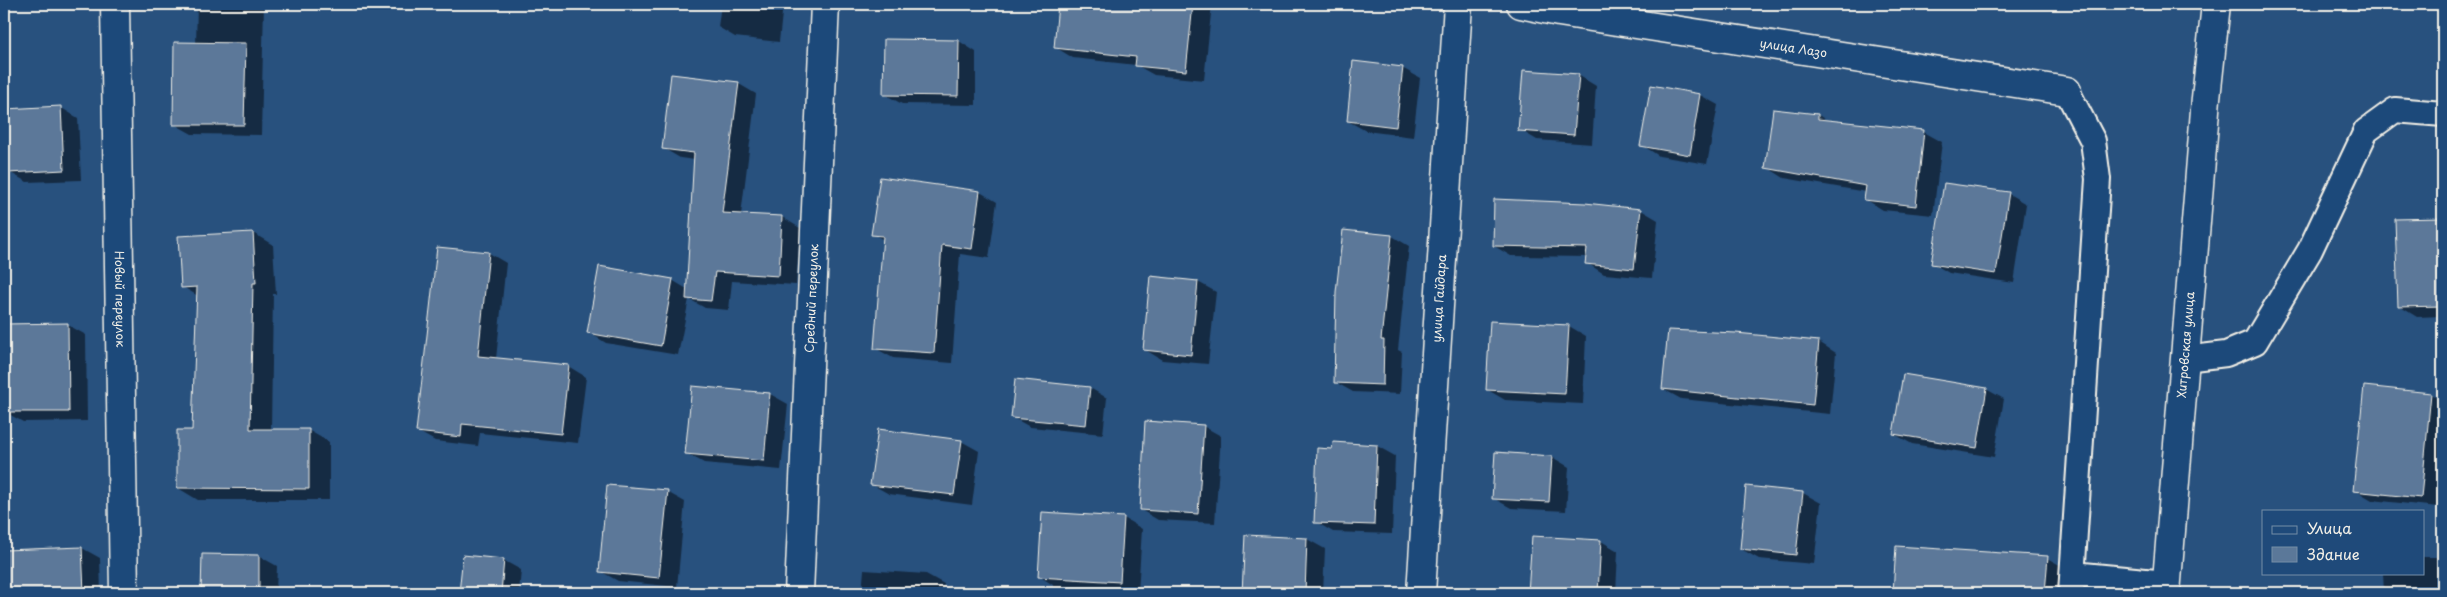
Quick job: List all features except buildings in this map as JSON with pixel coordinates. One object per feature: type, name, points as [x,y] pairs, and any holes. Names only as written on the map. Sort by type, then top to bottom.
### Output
[{"type":"street","name":"Новый переулок","points":[[115,4],[124,593]]},
{"type":"street","name":"Средний переулок","points":[[799,593],[825,4]]},
{"type":"street","name":"улица Гайдара","points":[[1421,593],[1458,4]]},
{"type":"street","name":"улица Лазо","points":[[1521,4],[1559,12],[2067,91]]},
{"type":"street","name":"Хитровская улица","points":[[2166,588],[2206,98],[2216,4]]},
{"type":"lane","points":[[2067,91],[2093,141],[2098,179],[2072,584],[2166,588]]},
{"type":"lane","points":[[2185,359],[2226,354],[2255,342],[2310,250],[2366,131],[2395,110],[2443,114]]}]
